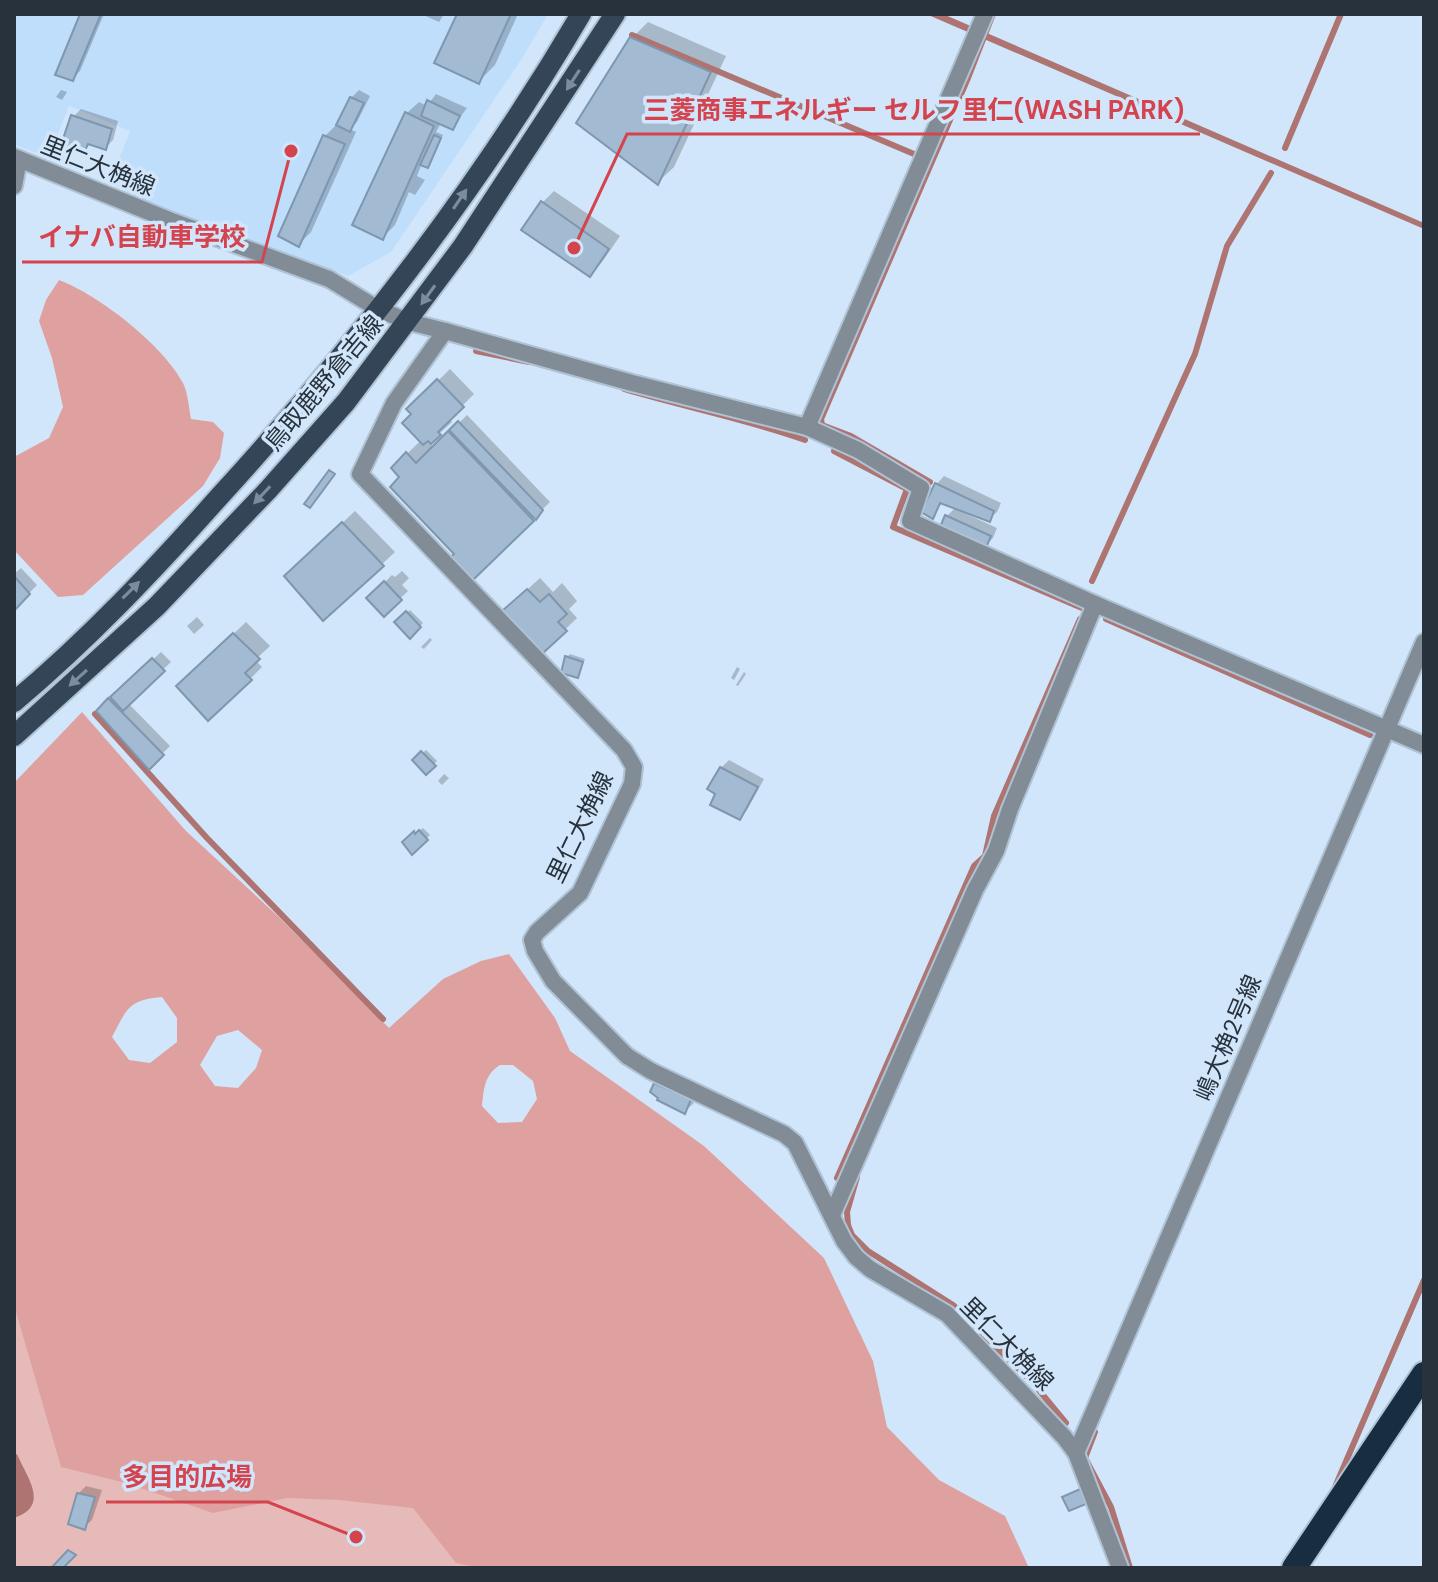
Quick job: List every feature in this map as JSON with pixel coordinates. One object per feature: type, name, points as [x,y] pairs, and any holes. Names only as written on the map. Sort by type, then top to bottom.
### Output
[{"type":"highway","points":[[1381,1435],[1424,1354]]},
{"type":"highway","points":[[1294,1568],[1424,1374]]},
{"type":"highway","points":[[1310,1568],[1424,1399]]},
{"type":"main road","name":"鳥取鹿野倉吉線","points":[[14,702],[53,669],[173,548],[300,409],[432,240],[543,78],[581,14]]},
{"type":"main road","name":"鳥取鹿野倉吉線","points":[[14,736],[157,606],[346,402],[463,246],[615,14]]},
{"type":"street","points":[[807,427],[985,14]]},
{"type":"street","name":"里仁大桷線","points":[[17,158],[169,220],[329,279],[378,309],[409,322],[445,331],[394,403],[360,474],[624,750],[634,767],[632,784],[580,893],[537,932],[532,940],[535,951],[553,981],[627,1056],[651,1071],[784,1134],[795,1143],[844,1241],[856,1257],[870,1269],[947,1314],[1047,1418],[1076,1453],[1120,1568]]},
{"type":"street","points":[[14,186],[17,158]]},
{"type":"street","points":[[445,331],[807,427],[858,450],[921,488],[910,521],[1424,745]]},
{"type":"street","points":[[832,1215],[975,890],[996,851],[1010,809],[1095,604]]},
{"type":"street","name":"嶋大桷2号線","points":[[1076,1453],[1424,642]]},
{"type":"shaded area","points":[[14,14],[548,14],[523,57],[391,252],[348,276],[141,199],[110,183],[130,131],[69,106],[48,158],[14,144]]},
{"type":"shaded area","points":[[926,14],[943,14],[1424,223],[1424,229]]},
{"type":"shaded area","points":[[59,280],[111,309],[146,338],[174,368],[183,383],[191,419],[213,422],[224,433],[220,458],[203,486],[83,595],[58,597],[14,550],[14,457],[49,438],[63,407],[52,358],[39,321],[46,300]]},
{"type":"shaded area","points":[[82,712],[186,831],[281,919],[389,1028],[443,979],[481,961],[509,954],[555,1018],[570,1051],[704,1146],[824,1258],[873,1361],[887,1427],[939,1480],[1005,1516],[1029,1568],[481,1568],[456,1563],[413,1508],[287,1498],[213,1513],[126,1483],[61,1467],[14,1305],[14,783]],"holes":[[[162,997],[177,1018],[177,1042],[150,1063],[129,1060],[112,1037],[121,1019],[135,1004]],[[238,1030],[262,1050],[256,1068],[238,1088],[215,1086],[200,1065],[217,1036]],[[500,1065],[513,1065],[533,1081],[537,1099],[522,1122],[498,1123],[482,1106],[491,1073]]]},
{"type":"shaded area","points":[[14,1082],[454,1490],[550,1568],[14,1568]]},
{"type":"shaded area","points":[[17,1454],[34,1499],[25,1513],[14,1518],[14,1455]]},
{"type":"building","points":[[80,14],[101,14],[73,81],[55,75]]},
{"type":"building","points":[[457,14],[511,14],[479,84],[434,63]]},
{"type":"building","points":[[630,37],[711,72],[658,185],[576,123]]},
{"type":"building","points":[[350,97],[364,103],[350,132],[336,125]]},
{"type":"building","points":[[427,100],[460,116],[453,130],[421,116]]},
{"type":"building","points":[[405,112],[434,126],[383,240],[352,225]]},
{"type":"building","points":[[71,115],[112,129],[106,150],[88,144],[84,153],[61,145]]},
{"type":"building","points":[[323,135],[345,144],[299,247],[278,236]]},
{"type":"building","points":[[434,135],[441,138],[428,168],[420,165]]},
{"type":"building","points":[[59,148],[73,152],[69,163],[56,158]]},
{"type":"building","points":[[541,201],[609,249],[590,277],[521,230]]},
{"type":"building","points":[[437,379],[464,407],[438,432],[441,435],[431,444],[428,441],[423,445],[402,423],[411,414],[406,409]]},
{"type":"building","points":[[458,421],[543,510],[536,520],[449,430]]},
{"type":"building","points":[[448,431],[534,521],[473,580],[451,557],[454,554],[390,487],[399,477],[391,468],[406,452],[416,463]]},
{"type":"building","points":[[329,470],[335,474],[310,508],[304,504]]},
{"type":"building","points":[[935,483],[994,511],[990,522],[940,503],[933,519],[921,512]]},
{"type":"building","points":[[945,515],[991,536],[986,548],[940,527]]},
{"type":"building","points":[[342,522],[384,566],[323,621],[284,576]]},
{"type":"building","points":[[14,576],[30,594],[14,611]]},
{"type":"building","points":[[384,581],[402,600],[384,617],[366,598]]},
{"type":"building","points":[[527,589],[540,602],[549,594],[567,614],[558,622],[567,631],[543,653],[502,611]]},
{"type":"building","points":[[406,611],[421,627],[410,639],[394,622]]},
{"type":"building","points":[[233,633],[260,659],[245,673],[252,680],[208,721],[176,686]]},
{"type":"building","points":[[565,656],[583,662],[578,678],[561,673]]},
{"type":"building","points":[[152,658],[165,671],[123,711],[110,697]]},
{"type":"building","points":[[108,698],[164,755],[149,770],[96,711]]},
{"type":"building","points":[[421,751],[436,766],[426,775],[412,760]]},
{"type":"building","points":[[720,767],[758,787],[740,820],[710,805],[715,794],[707,789]]},
{"type":"building","points":[[419,830],[428,840],[412,855],[402,842]]},
{"type":"building","points":[[654,1083],[691,1099],[685,1114],[657,1100],[650,1092]]},
{"type":"building","points":[[1080,1489],[1086,1504],[1069,1511],[1062,1497]]},
{"type":"building","points":[[77,1493],[95,1497],[85,1530],[68,1524]]},
{"type":"building","points":[[68,1550],[76,1555],[63,1568],[51,1568]]},
{"type":"waterway","points":[[930,482],[851,436],[822,425],[821,419],[993,14]]},
{"type":"waterway","points":[[1285,148],[1341,14]]},
{"type":"waterway","points":[[632,35],[914,154]]},
{"type":"waterway","points":[[1092,581],[1195,354],[1227,246],[1271,173]]},
{"type":"waterway","points":[[476,351],[529,362]]},
{"type":"waterway","points":[[624,389],[805,440]]},
{"type":"waterway","points":[[834,451],[907,489],[893,527],[1082,608]]},
{"type":"waterway","points":[[837,1178],[974,866],[985,856],[994,816],[1080,619]]},
{"type":"waterway","points":[[1106,619],[1370,735]]},
{"type":"waterway","points":[[95,714],[207,838],[383,1019]]},
{"type":"waterway","points":[[857,1177],[847,1212],[852,1235],[868,1251],[953,1305],[1033,1383],[1066,1423]]},
{"type":"waterway","points":[[1335,1487],[1424,1280]]},
{"type":"waterway","points":[[1095,1432],[1085,1458],[1111,1507],[1130,1568]]},
{"type":"place","name":"イナバ自動車学校","points":[[291,151]]},
{"type":"place","name":"三菱商事エネルギー セルフ里仁(WASH PARK)","points":[[574,248]]},
{"type":"place","name":"多目的広場","points":[[356,1537]]}]
